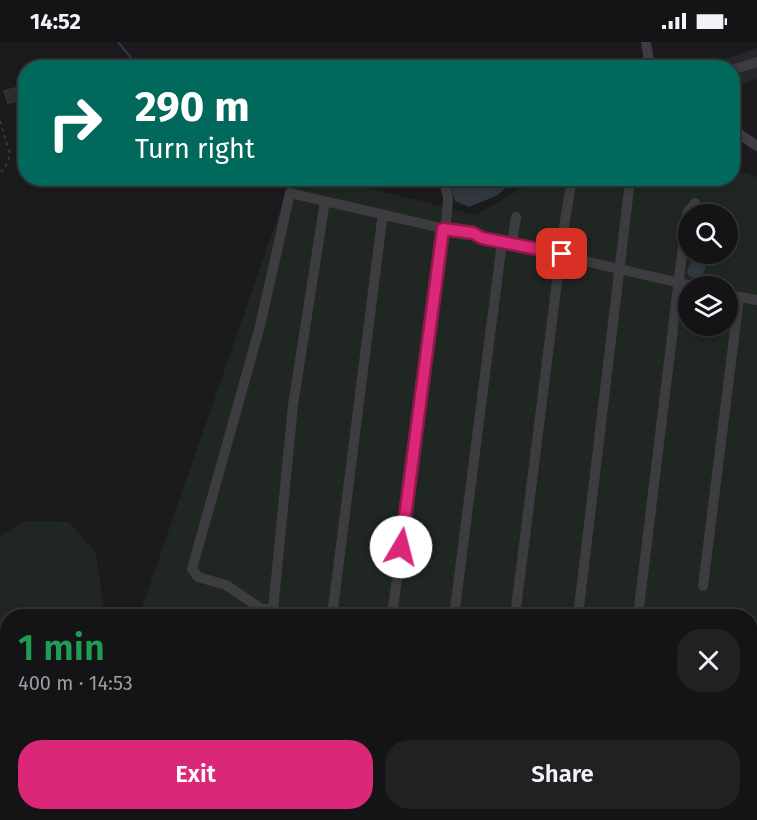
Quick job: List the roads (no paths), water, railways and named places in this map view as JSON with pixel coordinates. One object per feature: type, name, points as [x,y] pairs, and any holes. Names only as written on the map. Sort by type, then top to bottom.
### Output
[{"type":"lane","points":[[646,42],[649,60]]},
{"type":"lane","points":[[740,67],[757,62]]},
{"type":"lane","points":[[740,135],[757,147]]},
{"type":"lane","points":[[392,609],[448,196],[445,186]]},
{"type":"lane","points":[[516,609],[571,186]]},
{"type":"lane","points":[[579,609],[629,186]]},
{"type":"lane","points":[[263,609],[226,585],[198,577],[192,569],[260,326],[290,193],[443,229],[473,233],[678,283],[639,609]]},
{"type":"lane","points":[[277,609],[293,405],[325,201]]},
{"type":"lane","points":[[679,276],[687,213],[694,203]]},
{"type":"lane","points":[[333,609],[382,220],[386,216]]},
{"type":"lane","points":[[455,609],[507,243],[516,217]]},
{"type":"lane","points":[[703,586],[739,298],[757,300]]},
{"type":"waterway","points":[[118,42],[132,60]]}]
